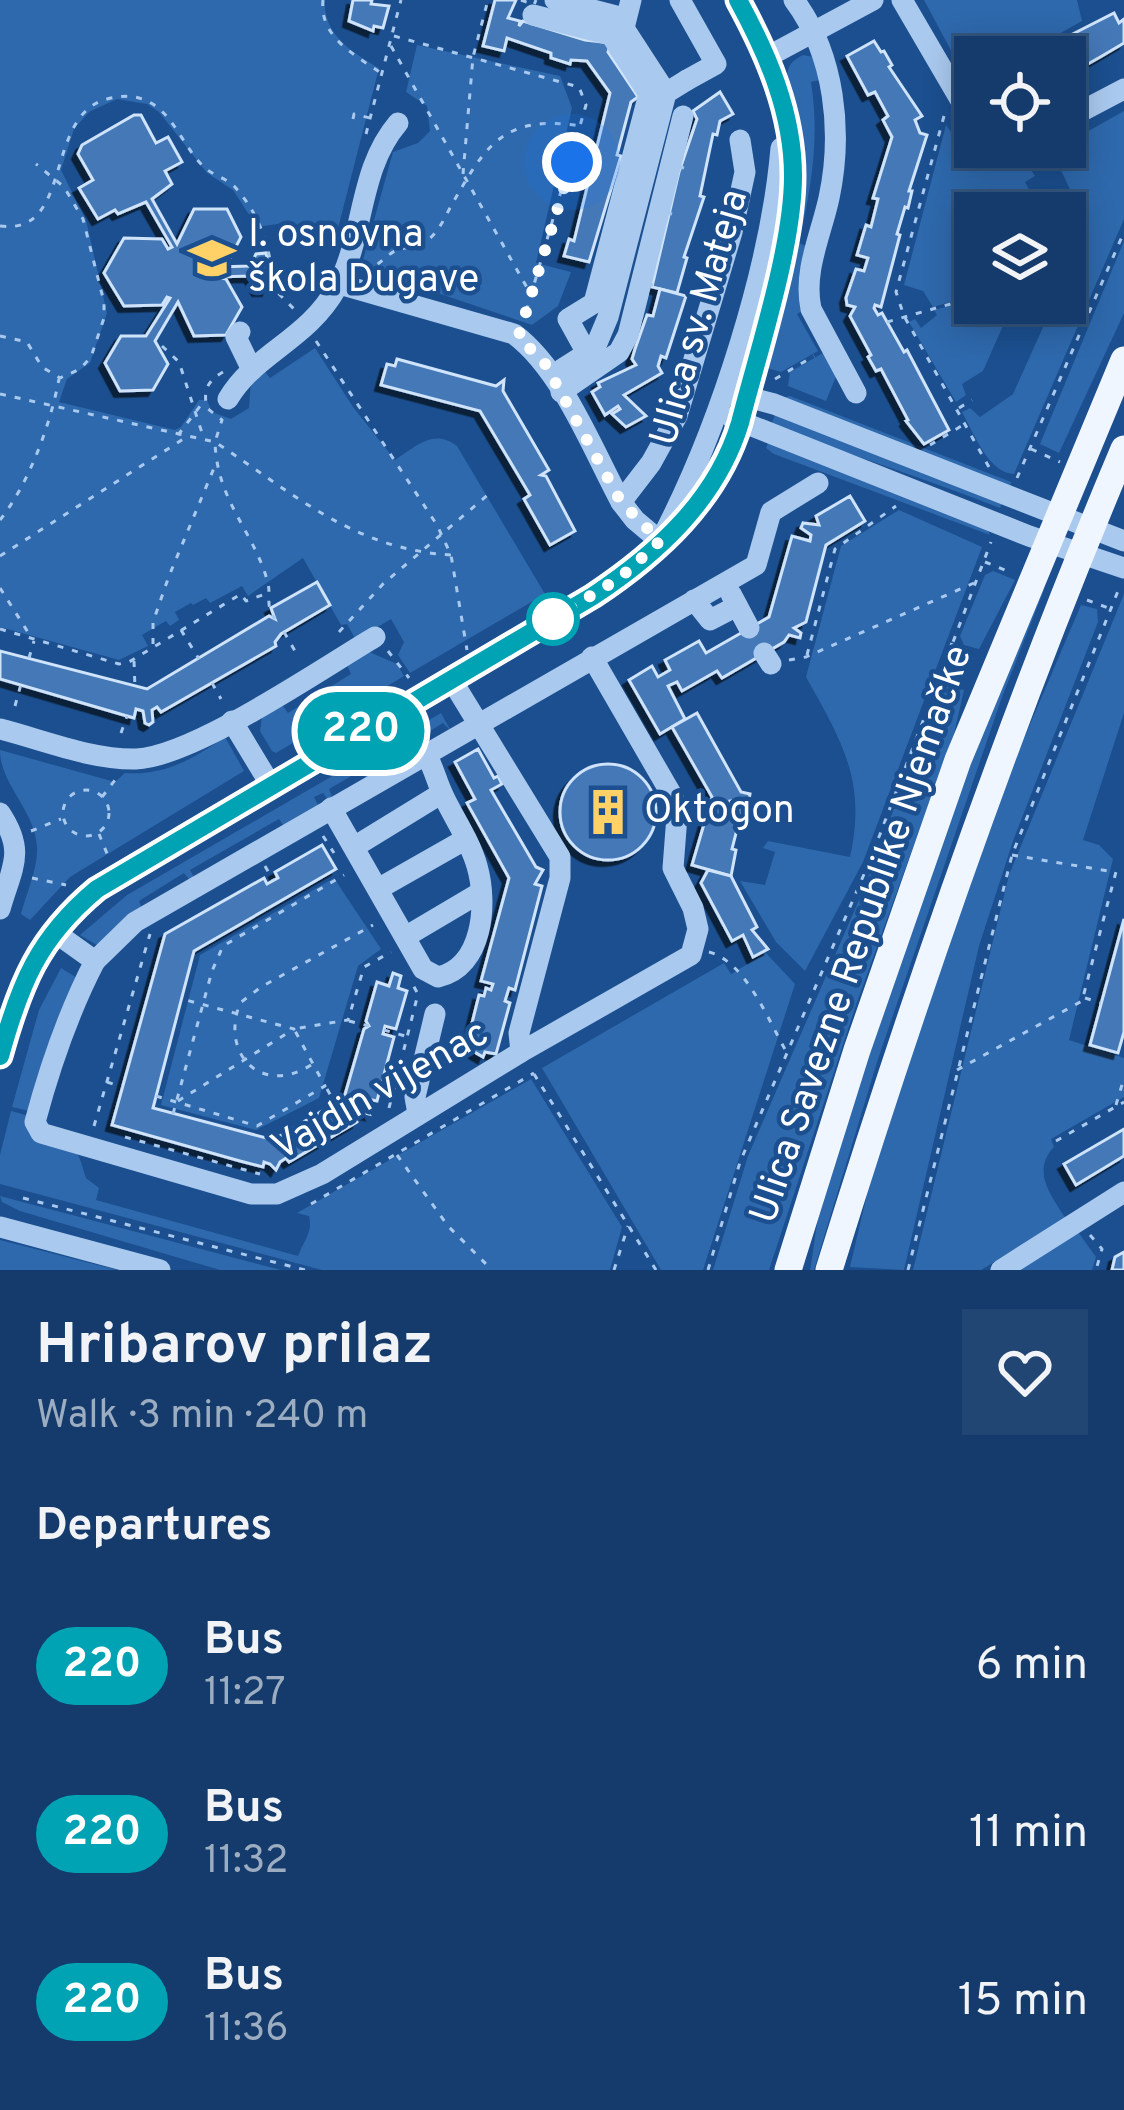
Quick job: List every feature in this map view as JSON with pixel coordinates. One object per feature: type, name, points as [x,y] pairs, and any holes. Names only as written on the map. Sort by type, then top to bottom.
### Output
[{"type":"main road","name":"Ulica Savezne Republike Njemačke","points":[[788,1270],[918,870],[992,673],[1124,360]]},
{"type":"main road","name":"Ulica Savezne Republike Njemačke","points":[[829,1270],[880,1105],[1124,449]]},
{"type":"street","points":[[555,0],[616,16],[665,93]]},
{"type":"street","points":[[619,47],[631,0]]},
{"type":"street","points":[[558,378],[595,348],[608,317],[665,93],[716,64],[680,0]]},
{"type":"street","name":"Ulica sv. Mateja","points":[[0,1057],[24,979],[53,931],[97,889],[621,577],[686,519],[705,494],[730,453],[740,423],[792,195],[792,154],[783,107],[767,57],[738,0]]},
{"type":"street","points":[[794,0],[815,34],[829,76],[835,138],[830,194],[808,296],[856,393]]},
{"type":"street","points":[[767,57],[873,0]]},
{"type":"street","points":[[902,0],[954,89]]},
{"type":"street","points":[[530,5],[610,34],[649,94],[594,303],[568,319],[589,360]]},
{"type":"street","points":[[1086,109],[1124,89]]},
{"type":"street","name":"Ulica sv. Mateja","points":[[660,541],[699,462],[720,401],[770,219],[783,107]]},
{"type":"street","points":[[558,378],[589,360],[619,352],[628,335],[683,116]]},
{"type":"street","points":[[217,399],[308,327],[345,278],[376,154],[398,123]]},
{"type":"street","points":[[621,502],[651,463],[677,416],[732,232],[745,172],[740,140]]},
{"type":"street","points":[[345,278],[518,338],[558,378],[621,502],[660,541]]},
{"type":"street","points":[[240,332],[236,337],[252,370]]},
{"type":"street","points":[[1124,541],[1086,541],[1048,543],[740,423],[726,414],[720,401],[747,395],[1059,516],[1086,541],[1124,568]]},
{"type":"street","points":[[53,931],[95,961],[135,922],[756,565],[771,512],[818,483]]},
{"type":"street","points":[[725,583],[749,628]]},
{"type":"street","points":[[694,600],[710,620],[737,606]]},
{"type":"street","points":[[0,729],[134,759],[176,751],[375,637]]},
{"type":"street","points":[[521,1052],[672,968],[695,948],[698,929],[693,908],[673,868],[673,797],[592,657]]},
{"type":"street","name":"Vajdin vijenac","points":[[95,961],[68,1016],[46,1079],[35,1122],[41,1133],[251,1194],[278,1194],[322,1174],[521,1052],[519,1033],[560,878],[560,857],[452,679]]},
{"type":"street","points":[[232,721],[270,784]]},
{"type":"street","points":[[331,808],[343,849],[378,889],[394,942],[422,969],[438,977],[450,975],[466,963],[475,944],[481,892],[478,868],[426,754]]},
{"type":"street","points":[[343,849],[442,793]]},
{"type":"street","points":[[0,813],[17,848],[0,909]]},
{"type":"street","points":[[378,889],[466,838]]},
{"type":"street","points":[[394,942],[481,892]]},
{"type":"street","points":[[418,1114],[415,1097],[435,1014]]},
{"type":"street","points":[[1001,1270],[1124,1192]]},
{"type":"street","points":[[0,1211],[27,1233]]},
{"type":"street","points":[[0,1226],[160,1270]]},
{"type":"path","points":[[323,0],[331,34],[382,74]]},
{"type":"path","points":[[365,138],[401,0]]},
{"type":"path","points":[[464,178],[473,57],[488,0]]},
{"type":"path","points":[[392,35],[579,87],[586,105],[581,126],[518,338]]},
{"type":"path","points":[[390,44],[531,295]]},
{"type":"path","points":[[0,226],[22,227],[34,220],[46,204],[68,136],[79,116],[99,101],[122,96],[161,110],[203,166],[233,185],[266,238],[272,287],[308,327],[442,535],[451,555],[465,646]]},
{"type":"path","points":[[353,119],[354,114],[370,118]]},
{"type":"path","points":[[944,116],[896,292],[904,316],[991,471]]},
{"type":"path","points":[[345,278],[373,269],[392,252],[429,238],[464,178],[500,135],[542,123],[581,126]]},
{"type":"path","points":[[664,163],[684,168]]},
{"type":"path","points":[[0,336],[27,342],[42,367],[60,378],[91,357],[104,318],[83,219],[55,177],[36,164]]},
{"type":"path","points":[[652,209],[672,214]]},
{"type":"path","points":[[1014,486],[1124,232]]},
{"type":"path","points":[[634,280],[652,285]]},
{"type":"path","points":[[887,322],[954,303]]},
{"type":"path","points":[[162,346],[179,362],[205,440]]},
{"type":"path","points":[[775,380],[829,347]]},
{"type":"path","points":[[0,520],[11,506],[54,407],[60,378]]},
{"type":"path","points":[[0,394],[215,442],[328,520],[451,555]]},
{"type":"path","points":[[178,435],[196,411],[217,399]]},
{"type":"path","points":[[956,410],[973,400]]},
{"type":"path","points":[[926,447],[964,424]]},
{"type":"path","points":[[0,556],[187,437]]},
{"type":"path","points":[[215,442],[217,477],[268,585],[268,609],[274,619]]},
{"type":"path","points":[[1029,448],[1057,461]]},
{"type":"path","points":[[154,646],[153,622],[215,465]]},
{"type":"path","points":[[339,632],[421,549],[490,493]]},
{"type":"path","points":[[806,657],[835,550],[896,506]]},
{"type":"path","points":[[708,1270],[740,1162],[871,858],[994,534]]},
{"type":"path","points":[[908,1270],[1012,855],[1124,577]]},
{"type":"path","points":[[775,659],[806,657],[976,582]]},
{"type":"path","points":[[0,588],[33,639],[29,658]]},
{"type":"path","points":[[0,629],[119,664],[241,595],[246,601],[268,593]]},
{"type":"path","points":[[180,629],[199,659]]},
{"type":"path","points":[[284,632],[298,656]]},
{"type":"path","points":[[375,637],[409,678]]},
{"type":"path","points":[[938,673],[962,683],[973,653],[950,644]]},
{"type":"path","points":[[134,659],[135,688]]},
{"type":"path","points":[[212,683],[221,700]]},
{"type":"path","points":[[15,706],[21,684]]},
{"type":"path","points":[[121,733],[127,716]]},
{"type":"path","points":[[102,797],[115,780]]},
{"type":"path","points":[[86,790],[102,797],[109,815],[98,832],[81,836],[64,818],[64,807],[72,795],[86,790]]},
{"type":"path","points":[[29,832],[64,818]]},
{"type":"path","points":[[319,830],[343,849]]},
{"type":"path","points":[[98,832],[108,856]]},
{"type":"path","points":[[1012,855],[1117,870],[1084,998]]},
{"type":"path","points":[[263,863],[273,880]]},
{"type":"path","points":[[173,1114],[223,946],[347,873],[345,870]]},
{"type":"path","points":[[28,878],[65,885]]},
{"type":"path","points":[[283,899],[288,908]]},
{"type":"path","points":[[313,1064],[285,1076],[255,1070],[233,1038],[236,1014],[250,993],[376,923]]},
{"type":"path","points":[[94,1128],[153,926]]},
{"type":"path","points":[[348,1020],[364,967],[394,942],[400,964]]},
{"type":"path","points":[[695,948],[719,954],[737,970],[787,1052]]},
{"type":"path","points":[[386,1120],[418,994],[409,979]]},
{"type":"path","points":[[135,986],[148,989]]},
{"type":"path","points":[[957,1070],[1084,998],[1102,1003]]},
{"type":"path","points":[[182,999],[294,1029],[335,1103]]},
{"type":"path","points":[[176,1102],[294,1029],[348,1020],[369,1026]]},
{"type":"path","points":[[384,1030],[407,1036]]},
{"type":"path","points":[[521,1052],[656,1270]]},
{"type":"path","points":[[311,1204],[534,1073]]},
{"type":"path","points":[[1115,1108],[1124,1078]]},
{"type":"path","points":[[107,1082],[122,1087]]},
{"type":"path","points":[[156,1096],[257,1126],[325,1086]]},
{"type":"path","points":[[1056,1141],[1124,1102]]},
{"type":"path","points":[[248,1133],[250,1123]]},
{"type":"path","points":[[112,1133],[277,1178]]},
{"type":"path","points":[[396,1154],[448,1226],[492,1270]]},
{"type":"path","points":[[23,1198],[305,1270]]},
{"type":"path","points":[[1078,1220],[1102,1249],[1096,1270]]},
{"type":"path","points":[[614,1270],[628,1224]]},
{"type":"shaded area","points":[[0,0],[325,0],[334,33],[379,68],[333,248],[284,223],[257,227],[233,190],[207,173],[159,112],[147,104],[117,99],[89,112],[74,129],[61,170],[86,220],[107,313],[90,363],[67,379],[59,402],[175,430],[199,400],[207,400],[212,412],[231,419],[249,408],[251,380],[263,369],[270,378],[315,348],[395,460],[433,439],[457,446],[545,594],[410,673],[398,655],[404,642],[391,619],[356,640],[347,624],[341,625],[303,558],[248,596],[242,586],[210,603],[206,598],[191,603],[175,612],[179,620],[170,626],[166,621],[142,635],[148,646],[119,660],[0,627]]},
{"type":"shaded area","points":[[924,0],[1077,0],[1082,21],[1055,36],[954,36],[954,56]]},
{"type":"shaded area","points":[[417,45],[560,76],[572,108],[536,263],[571,272],[558,306],[532,325],[361,267],[393,152],[418,143],[430,131],[427,106],[406,92]]},
{"type":"shaded area","points":[[803,55],[813,57],[820,80],[811,82],[813,163],[799,243],[808,247],[805,309],[797,314],[818,351],[781,372],[760,366],[794,121],[787,75]]},
{"type":"shaded area","points":[[1124,111],[1124,219],[1086,307],[1086,192],[1071,192],[1060,168],[1086,168],[1086,132]]},
{"type":"shaded area","points":[[946,125],[954,137],[954,168],[1030,168],[1035,176],[1025,182],[1030,192],[954,192],[954,301],[933,307],[923,291],[904,285]]},
{"type":"shaded area","points":[[1124,241],[1124,313],[1059,453],[1040,444]]},
{"type":"shaded area","points":[[954,305],[954,324],[1004,324],[983,371],[962,384],[966,395],[956,402],[909,322],[915,319],[921,328],[937,315],[934,310]]},
{"type":"shaded area","points":[[1045,324],[1079,324],[1014,474],[997,467],[962,412],[970,408],[980,417],[1013,394]]},
{"type":"shaded area","points":[[830,349],[837,374],[826,401],[788,386],[790,372]]},
{"type":"shaded area","points":[[790,396],[1011,482],[1010,487],[781,398]]},
{"type":"shaded area","points":[[775,415],[1002,503],[1000,508],[771,425]]},
{"type":"shaded area","points":[[768,443],[987,529],[990,535],[774,454],[766,448]]},
{"type":"shaded area","points":[[899,510],[982,547],[863,862],[805,971],[776,942],[740,881],[765,885],[775,852],[763,848],[768,841],[850,857],[855,806],[848,763],[806,677],[841,546]]},
{"type":"shaded area","points":[[993,571],[1015,580],[979,649],[964,645],[960,636],[985,575]]},
{"type":"shaded area","points":[[1039,588],[1044,590],[1002,697],[878,1059],[814,1270],[810,1270],[821,1207],[868,1050]]},
{"type":"shaded area","points":[[1124,594],[1124,713],[1083,840],[1099,845],[1113,859],[1069,1040],[1124,1058],[1124,1097],[1051,1139],[1054,1147],[1044,1174],[1066,1219],[981,1270],[913,1270],[1009,875]]},
{"type":"shaded area","points":[[1081,605],[1097,609],[1098,622],[1013,841],[979,946],[904,1270],[850,1267],[872,1173],[912,1048],[1005,783]]},
{"type":"shaded area","points":[[367,651],[397,664],[404,676],[276,753],[272,751],[260,731],[262,717],[283,706],[288,713],[351,674],[346,663]]},
{"type":"shaded area","points":[[942,682],[964,690],[954,734],[856,1005],[769,1270],[713,1270],[748,1156],[862,893]]},
{"type":"shaded area","points":[[441,713],[451,731],[443,723],[415,740],[418,749],[413,751],[409,743],[374,763],[377,771],[366,778],[360,771],[329,789],[333,799],[329,801],[323,793],[314,797],[319,807],[286,829],[279,819],[190,870],[195,879],[191,882],[184,873],[139,901],[143,911],[97,945],[80,935],[127,895]]},
{"type":"shaded area","points":[[225,737],[244,771],[70,877],[30,920],[21,914],[37,848],[0,750],[115,782],[125,773],[153,772],[178,764]]},
{"type":"shaded area","points":[[334,878],[381,949],[358,966],[319,1098],[256,1130],[161,1105],[200,955]]},
{"type":"shaded area","points":[[766,953],[795,984],[703,1270],[661,1270],[542,1068],[724,963],[731,974]]},
{"type":"shaded area","points":[[61,968],[79,979],[33,1112],[12,1107],[39,1010]]},
{"type":"shaded area","points":[[531,1079],[622,1227],[610,1270],[322,1270],[0,1184],[0,1155],[11,1111],[33,1117],[29,1134],[74,1148],[86,1178],[99,1188],[96,1200],[298,1256],[310,1222],[309,1216],[297,1213]]},
{"type":"shaded area","points":[[0,1196],[281,1270],[220,1270],[20,1211]]},
{"type":"shaded area","points":[[1078,1232],[1096,1257],[1092,1270],[1013,1270]]},
{"type":"shaded area","points":[[0,1240],[117,1270],[0,1270]]},
{"type":"building","points":[[353,0],[389,6],[383,28],[374,26],[373,31],[349,21]]},
{"type":"building","points":[[495,0],[516,0],[508,18],[520,21],[519,26],[523,21],[611,43],[608,52],[638,97],[631,102],[617,155],[621,156],[589,262],[564,256],[569,239],[574,241],[610,93],[587,61],[571,60],[570,64],[507,38],[504,51],[483,46]]},
{"type":"building","points":[[1114,13],[1119,23],[1124,19],[1124,43],[1086,65],[1086,36],[1069,36]]},
{"type":"building","points":[[874,41],[922,116],[915,120],[920,133],[927,135],[881,307],[874,308],[907,350],[949,430],[924,444],[906,421],[881,369],[876,371],[868,357],[850,316],[855,307],[847,305],[846,298],[856,269],[864,271],[868,258],[857,255],[866,225],[871,227],[878,199],[873,198],[892,137],[883,120],[888,116],[875,92],[868,95],[847,56]]},
{"type":"building","points":[[720,92],[733,114],[720,121],[717,135],[713,134],[700,196],[704,197],[677,293],[652,287],[679,172],[697,119],[693,111]]},
{"type":"building","points":[[141,115],[156,143],[168,137],[182,162],[165,171],[172,184],[152,199],[177,244],[194,209],[227,209],[241,237],[227,264],[216,267],[250,266],[256,254],[266,253],[270,274],[267,290],[258,290],[250,276],[216,277],[226,279],[242,307],[226,335],[194,336],[178,302],[155,341],[168,364],[153,390],[120,391],[105,363],[121,336],[146,336],[170,298],[162,305],[124,306],[104,273],[124,238],[162,239],[168,249],[172,247],[146,202],[98,219],[79,188],[93,180],[78,154],[82,145]]},
{"type":"building","points":[[660,289],[686,296],[666,358],[661,356],[662,373],[624,395],[646,416],[626,427],[612,414],[618,406],[605,415],[592,392],[600,387],[598,383],[636,365],[632,359],[635,349],[647,315],[653,316]]},
{"type":"building","points":[[397,359],[496,386],[504,380],[503,391],[549,470],[541,475],[546,476],[575,531],[550,545],[524,499],[530,495],[480,411],[381,385],[387,364],[395,366]]},
{"type":"building","points":[[850,496],[865,521],[826,545],[806,622],[794,628],[800,638],[789,635],[722,678],[717,671],[682,691],[677,682],[668,686],[685,719],[660,734],[629,680],[652,666],[658,677],[670,670],[665,660],[699,641],[706,653],[769,617],[792,536],[810,541],[811,535],[801,528],[803,523],[819,525],[816,516]]},
{"type":"building","points":[[317,582],[330,605],[281,634],[276,646],[161,712],[157,707],[152,710],[149,725],[143,711],[136,709],[134,718],[0,679],[0,651],[147,689],[269,616],[275,619],[271,608]]},
{"type":"building","points":[[697,713],[741,792],[750,794],[749,799],[730,801],[742,810],[731,876],[692,865],[712,797],[672,727]]},
{"type":"building","points":[[478,749],[502,784],[491,790],[536,867],[543,870],[535,884],[542,886],[515,990],[509,988],[505,1001],[510,1003],[496,1054],[485,1052],[483,1057],[466,1047],[479,995],[484,996],[493,984],[481,981],[509,878],[467,803],[475,799],[455,762]]},
{"type":"building","name":"Oktogon","points":[[608,764],[642,778],[656,812],[642,846],[608,860],[574,846],[560,812],[574,778]]},
{"type":"building","points":[[322,845],[336,869],[194,951],[153,1108],[270,1139],[278,1137],[344,1098],[364,1029],[369,1026],[366,1021],[377,982],[389,986],[393,973],[401,976],[398,988],[407,991],[396,1029],[385,1026],[383,1034],[394,1037],[377,1101],[367,1099],[369,1114],[361,1112],[357,1122],[289,1162],[286,1158],[276,1170],[264,1162],[263,1167],[112,1125],[165,934],[264,878],[267,884],[278,878],[275,872]]},
{"type":"building","points":[[708,870],[731,876],[757,927],[752,930],[768,949],[753,957],[743,935],[732,941],[701,883]]},
{"type":"building","points":[[1124,919],[1124,1032],[1118,1053],[1090,1045]]},
{"type":"building","points":[[1124,1129],[1124,1156],[1076,1185],[1064,1164]]},
{"type":"building","points":[[1124,1252],[1124,1270],[1112,1270],[1115,1257]]},
{"type":"bus line","name":"220","points":[[0,1056],[14,1004],[43,945],[97,889],[593,596],[651,553],[697,507],[730,453],[740,423],[792,195],[792,154],[778,88],[738,0]]},
{"type":"place","name":"I. osnovna škola Dugave","points":[[212,258]]},
{"type":"place","name":"Oktogon","points":[[608,812]]},
{"type":"route","points":[[553,619],[621,577],[660,541],[621,502],[543,360],[518,338],[572,162]]}]
